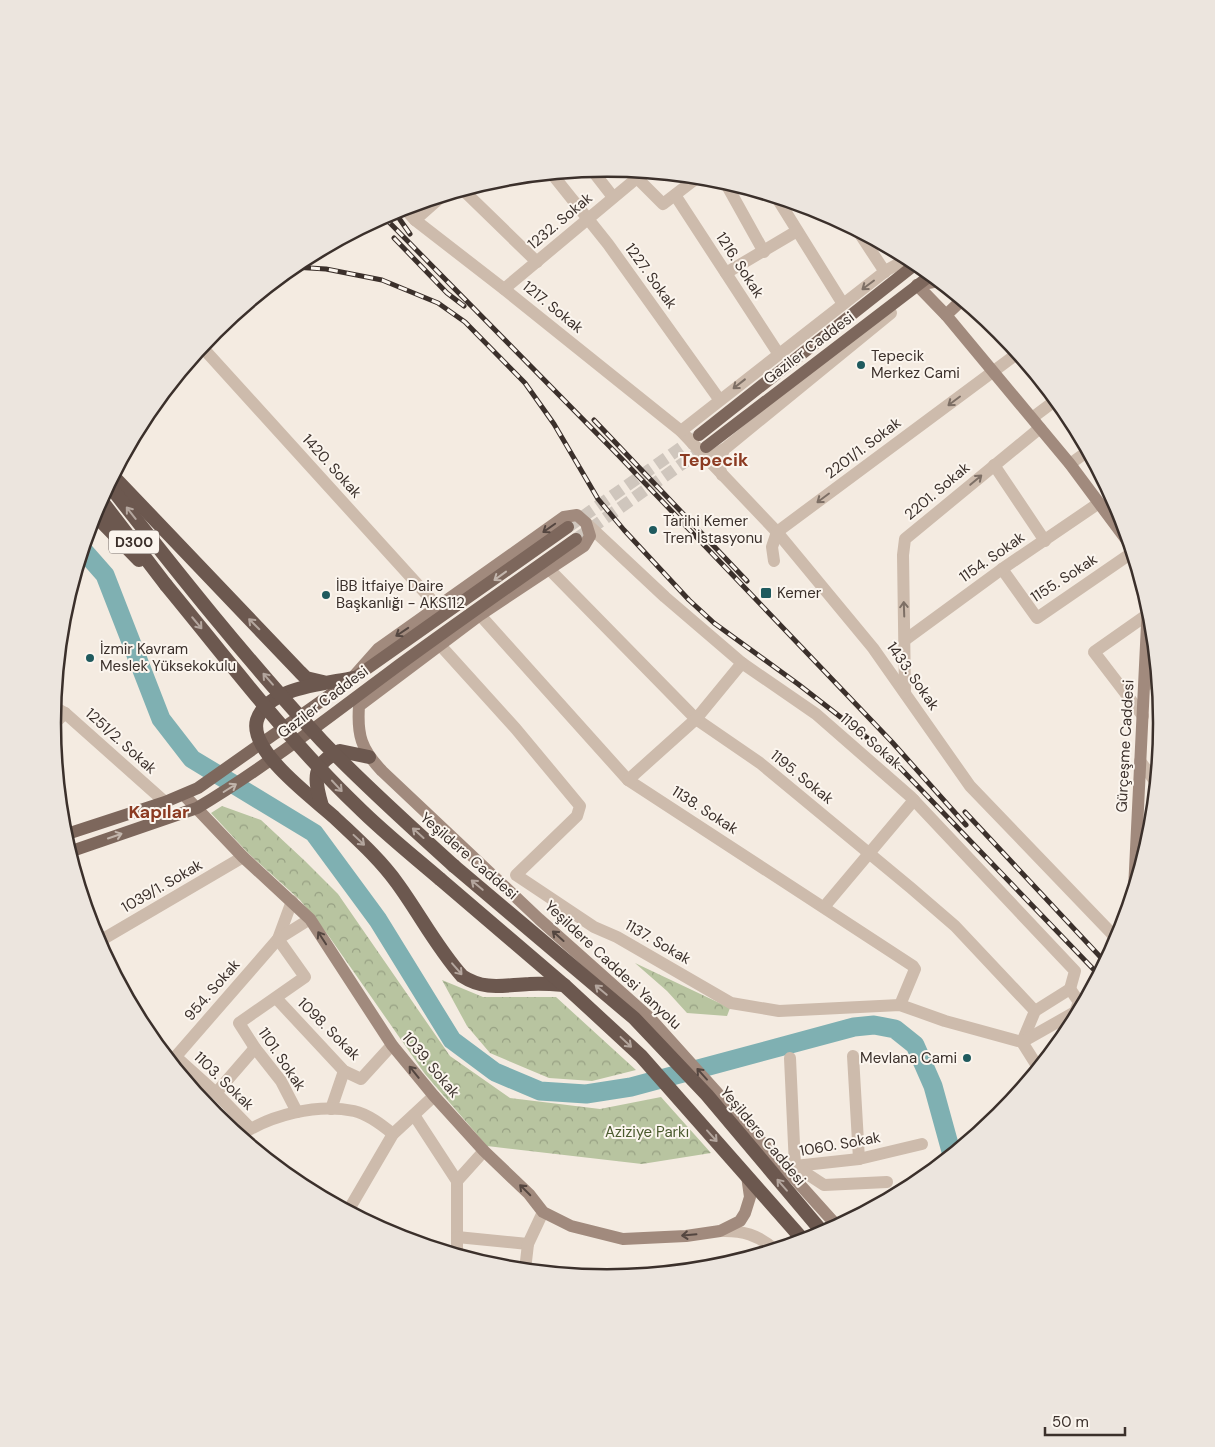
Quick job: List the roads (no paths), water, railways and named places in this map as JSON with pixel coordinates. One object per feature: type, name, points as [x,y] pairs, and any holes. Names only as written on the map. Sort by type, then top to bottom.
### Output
[{"type":"highway","points":[[118,482],[306,678],[316,682],[331,682]]},
{"type":"highway","name":"Yeşildere Caddesi","points":[[113,492],[225,631],[322,741],[372,792],[454,866],[678,1056],[714,1095],[818,1227]]},
{"type":"highway","name":"D300","points":[[106,507],[166,585]]},
{"type":"highway","points":[[101,520],[166,585],[268,711],[357,806],[564,985],[640,1056],[799,1235]]},
{"type":"highway","points":[[353,678],[288,692],[267,704],[261,712],[256,731],[261,746],[272,760],[363,844],[395,881],[462,976],[473,983],[485,987],[529,984],[564,985]]},
{"type":"highway","points":[[323,808],[316,781],[318,770],[323,761],[340,752],[369,757]]},
{"type":"main road","name":"Gaziler Caddesi","points":[[702,445],[910,269]]},
{"type":"main road","name":"Gaziler Caddesi","points":[[702,445],[925,279]]},
{"type":"main road","points":[[917,285],[930,283]]},
{"type":"main road","points":[[917,285],[946,315],[1070,464],[1117,527]]},
{"type":"main road","points":[[946,315],[957,304]]},
{"type":"main road","name":"Gaziler Caddesi","points":[[353,678],[378,649],[564,517],[577,515],[586,523]]},
{"type":"main road","points":[[582,541],[590,533],[586,523]]},
{"type":"main road","name":"Gaziler Caddesi","points":[[73,832],[165,802],[198,788],[261,746],[353,678],[442,618],[568,527]]},
{"type":"main road","name":"Gaziler Caddesi","points":[[359,706],[480,615],[549,569],[582,541]]},
{"type":"main road","name":"Gaziler Caddesi","points":[[76,849],[202,805],[272,760],[453,625],[582,541]]},
{"type":"main road","name":"Gürçeşme Caddesi","points":[[1135,864],[1147,642]]},
{"type":"main road","points":[[325,720],[359,706]]},
{"type":"main road","name":"Yeşildere Caddesi Yanyolu","points":[[359,706],[358,728],[369,757],[539,919],[650,1018],[678,1056]]},
{"type":"main road","name":"1039. Sokak","points":[[184,795],[202,805],[243,857],[310,919],[392,1045],[434,1096],[484,1151],[529,1194],[543,1212],[571,1226],[623,1239],[686,1236],[741,1226]]},
{"type":"main road","points":[[714,1095],[833,1221]]},
{"type":"main road","points":[[741,1226],[749,1205],[747,1176]]},
{"type":"street","points":[[597,177],[613,198]]},
{"type":"street","name":"1232. Sokak","points":[[504,289],[588,220],[613,198],[632,178]]},
{"type":"street","points":[[637,178],[663,204],[690,184]]},
{"type":"street","name":"1227. Sokak","points":[[556,180],[719,400]]},
{"type":"street","points":[[730,192],[764,252]]},
{"type":"street","points":[[469,195],[537,262]]},
{"type":"street","name":"1216. Sokak","points":[[676,195],[778,353]]},
{"type":"street","points":[[782,206],[843,304]]},
{"type":"street","points":[[415,220],[430,207]]},
{"type":"street","name":"1217. Sokak","points":[[410,214],[681,432]]},
{"type":"street","points":[[726,273],[797,231]]},
{"type":"street","points":[[865,242],[885,272]]},
{"type":"street","points":[[681,432],[778,353],[885,272],[901,263]]},
{"type":"street","points":[[702,445],[709,458],[727,447],[909,298],[917,285]]},
{"type":"street","name":"1420. Sokak","points":[[207,352],[438,607]]},
{"type":"street","name":"2201/1. Sokak","points":[[777,532],[1013,357]]},
{"type":"street","name":"2201. Sokak","points":[[905,693],[903,555],[905,540],[994,465],[1051,405]]},
{"type":"street","name":"1433. Sokak","points":[[681,432],[702,445],[722,475],[777,532],[874,648],[970,786],[1112,934]]},
{"type":"street","points":[[722,475],[718,462],[727,447]]},
{"type":"street","points":[[1070,464],[1083,454]]},
{"type":"street","points":[[994,465],[1045,541]]},
{"type":"street","name":"1154. Sokak","points":[[905,640],[1002,568],[1045,541],[1108,506]]},
{"type":"street","name":"1196. Sokak","points":[[586,523],[612,545],[665,597],[742,663],[816,714],[914,800],[1075,971],[1070,989]]},
{"type":"street","points":[[774,561],[772,547],[777,532]]},
{"type":"street","points":[[582,541],[600,541],[612,545]]},
{"type":"street","name":"1155. Sokak","points":[[1002,568],[1037,618],[1127,556]]},
{"type":"street","name":"1195. Sokak","points":[[549,569],[696,718],[760,763],[955,926],[1035,1011]]},
{"type":"street","name":"1138. Sokak","points":[[480,615],[628,780],[913,966],[915,970],[900,1005]]},
{"type":"street","points":[[1143,615],[1094,652],[1144,716]]},
{"type":"street","name":"1137. Sokak","points":[[440,645],[516,729],[580,806],[577,816],[516,875],[594,926],[617,937],[731,1003],[780,1011],[900,1005],[945,1021],[1022,1042]]},
{"type":"street","points":[[628,780],[696,718],[742,663]]},
{"type":"street","points":[[1145,686],[1152,682]]},
{"type":"street","name":"1251/2. Sokak","points":[[61,711],[165,802]]},
{"type":"street","points":[[1140,761],[1151,777]]},
{"type":"street","points":[[824,907],[914,800]]},
{"type":"street","name":"1039/1. Sokak","points":[[105,938],[243,857]]},
{"type":"street","points":[[278,939],[292,901]]},
{"type":"street","points":[[278,939],[310,919]]},
{"type":"street","points":[[276,998],[305,977],[278,939]]},
{"type":"street","name":"954. Sokak","points":[[174,1056],[278,939]]},
{"type":"street","points":[[1022,1042],[1035,1011],[1070,989],[1078,1001]]},
{"type":"street","name":"1098. Sokak","points":[[276,998],[344,1071],[362,1079],[392,1045]]},
{"type":"street","name":"1101. Sokak","points":[[276,998],[239,1023],[280,1081],[297,1112]]},
{"type":"street","points":[[1022,1042],[1070,1015]]},
{"type":"street","points":[[1022,1042],[1035,1063]]},
{"type":"street","points":[[216,1093],[255,1048]]},
{"type":"street","points":[[853,1056],[859,1158]]},
{"type":"street","points":[[790,1058],[795,1166]]},
{"type":"street","name":"1103. Sokak","points":[[184,1068],[216,1093],[245,1132]]},
{"type":"street","points":[[331,1109],[344,1071]]},
{"type":"street","points":[[351,1206],[393,1134],[434,1096]]},
{"type":"street","points":[[245,1132],[297,1112],[331,1109],[355,1111],[376,1121],[393,1134]]},
{"type":"street","points":[[414,1115],[457,1182],[457,1248]]},
{"type":"street","name":"1060. Sokak","points":[[795,1166],[859,1158],[922,1144]]},
{"type":"street","points":[[457,1182],[484,1151]]},
{"type":"street","name":"1060. Sokak","points":[[795,1166],[824,1185]]},
{"type":"street","points":[[817,1203],[824,1185],[887,1182]]},
{"type":"street","points":[[526,1263],[528,1244],[543,1212]]},
{"type":"street","points":[[741,1226],[769,1245]]},
{"type":"street","points":[[457,1238],[528,1244]]},
{"type":"waterway","points":[[88,555],[105,575],[161,719],[192,759],[314,833],[378,920],[452,1040],[495,1072],[540,1091],[586,1094],[631,1087],[854,1027],[874,1025],[895,1029],[915,1045],[933,1086],[950,1149]]},
{"type":"tunnel","points":[[568,527],[699,435]]},
{"type":"tunnel","points":[[576,539],[706,447]]},
{"type":"railway","points":[[399,219],[410,234]]},
{"type":"railway","points":[[390,223],[618,455],[892,742],[966,825]]},
{"type":"railway","points":[[394,238],[447,293],[464,306]]},
{"type":"railway","points":[[306,268],[326,269],[382,280],[438,303],[465,322],[525,383],[554,424],[598,499],[689,600],[714,623],[798,684],[883,750],[1094,970]]},
{"type":"railway","points":[[594,420],[747,581]]},
{"type":"railway","points":[[965,812],[1101,957]]},
{"type":"place","name":"Tepecik Merkez Cami","points":[[861,365]]},
{"type":"place","name":"Tarihi Kemer Tren İstasyonu","points":[[653,530]]},
{"type":"place","name":"Kemer","points":[[766,593]]},
{"type":"place","name":"İBB İtfaiye Daire Başkanlığı - AKS112","points":[[326,595]]},
{"type":"place","name":"İzmir Kavram Meslek Yüksekokulu","points":[[90,658]]},
{"type":"place","name":"Mevlana Cami","points":[[967,1058]]},
{"type":"district","name":"Tepecik","points":[[714,460]]},
{"type":"district","name":"Kapılar","points":[[159,812]]},
{"type":"park label","name":"Aziziye Parkı","points":[[647,1132]]}]
